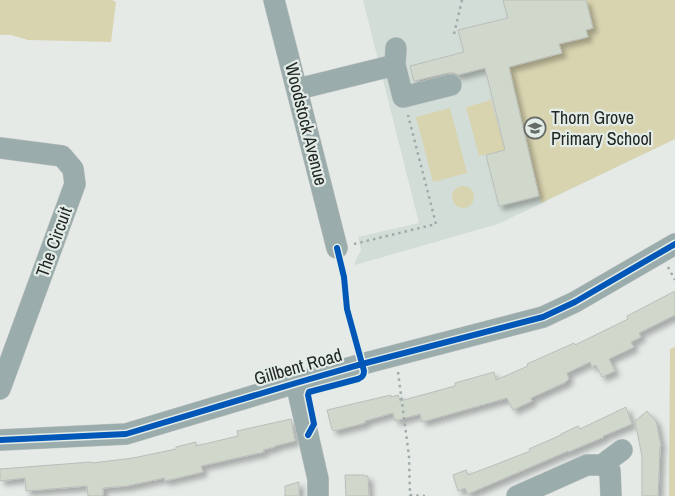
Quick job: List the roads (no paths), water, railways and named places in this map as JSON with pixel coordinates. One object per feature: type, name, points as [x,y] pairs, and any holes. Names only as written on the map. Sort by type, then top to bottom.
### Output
[{"type":"street","name":"Woodstock Avenue","points":[[274,0],[337,248]]},
{"type":"street","points":[[298,89],[396,57],[403,97],[451,86]]},
{"type":"street","name":"The Circuit","points":[[0,148],[62,156],[73,169],[75,184],[0,389]]},
{"type":"street","name":"Gillbent Road","points":[[0,440],[126,434],[296,383],[542,317],[575,302],[675,244]]},
{"type":"street","points":[[296,383],[318,479],[318,496]]},
{"type":"street","points":[[517,496],[587,465],[602,465],[622,450]]},
{"type":"street","points":[[602,465],[610,471],[611,496]]},
{"type":"place","name":"Thorn Grove Primary School","points":[[535,128]]}]
